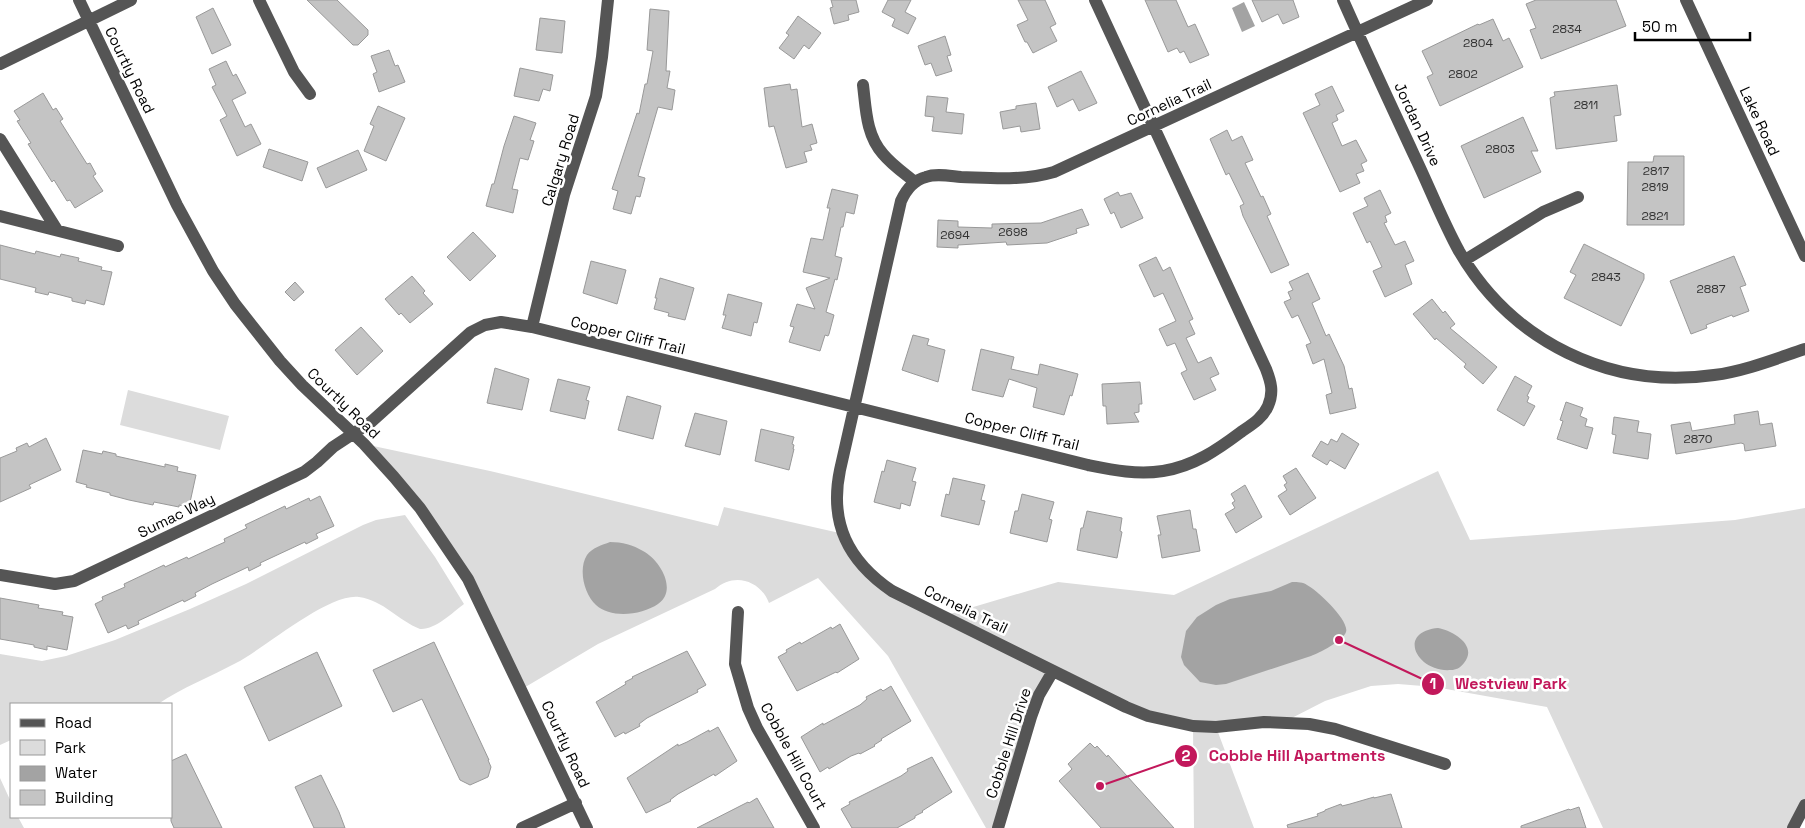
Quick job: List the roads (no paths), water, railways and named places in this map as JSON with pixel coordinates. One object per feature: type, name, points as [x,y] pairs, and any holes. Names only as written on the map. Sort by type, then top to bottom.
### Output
[{"type":"street","name":"Courtly Road","points":[[79,0],[177,205],[213,271],[254,331],[280,362],[388,470],[420,508],[468,579],[587,828]]},
{"type":"street","points":[[0,64],[132,0]]},
{"type":"street","points":[[259,0],[294,72],[310,94]]},
{"type":"street","name":"Calgary Road","points":[[532,327],[564,195],[596,96],[604,45],[608,0]]},
{"type":"street","name":"Copper Cliff Trail","points":[[352,434],[371,422],[455,344],[476,329],[501,322],[532,327],[1088,465],[1138,473],[1171,469],[1202,458],[1222,447],[1260,418],[1267,410],[1272,385],[1095,0]]},
{"type":"street","name":"Jordan Drive","points":[[1343,0],[1451,234],[1465,260],[1494,298],[1527,329],[1569,354],[1615,371],[1657,378],[1706,376],[1738,370],[1805,349]]},
{"type":"street","name":"Cornelia Trail","points":[[1427,0],[1066,167],[1034,177],[1007,179],[933,175],[915,182],[907,190],[901,201],[838,480],[836,501],[844,534],[850,548],[862,567],[892,591],[1126,707],[1148,716],[1193,726],[1216,727],[1264,722],[1309,724],[1335,729],[1445,764]]},
{"type":"street","name":"Lake Road","points":[[1686,0],[1805,256]]},
{"type":"street","points":[[863,85],[868,125],[875,143],[888,160],[915,182]]},
{"type":"street","points":[[0,139],[57,230]]},
{"type":"street","points":[[1465,260],[1543,212],[1578,197]]},
{"type":"street","points":[[0,216],[118,246]]},
{"type":"street","name":"Sumac Way","points":[[0,576],[55,584],[64,584],[83,578],[304,472],[333,447],[352,434]]},
{"type":"street","name":"Cobble Hill Court","points":[[738,612],[734,664],[748,708],[757,728],[814,828]]},
{"type":"street","name":"Cobble Hill Drive","points":[[998,828],[1031,717],[1039,695],[1053,671]]},
{"type":"street","points":[[522,828],[576,803]]},
{"type":"street","points":[[1793,828],[1805,805]]},
{"type":"water","points":[[1244,2],[1255,26],[1242,32],[1232,8]]},
{"type":"water","points":[[610,542],[623,543],[635,547],[655,561],[667,583],[664,598],[658,604],[644,611],[618,614],[602,609],[588,595],[583,574],[584,561],[592,550]]},
{"type":"water","points":[[1292,582],[1302,583],[1312,588],[1338,614],[1346,627],[1346,632],[1336,643],[1311,656],[1226,684],[1216,685],[1200,682],[1184,665],[1181,657],[1186,631],[1197,617],[1230,599],[1271,591]]},
{"type":"water","points":[[1438,628],[1451,632],[1466,645],[1468,657],[1455,670],[1439,669],[1429,665],[1416,652],[1415,644],[1418,637],[1425,631]]},
{"type":"place","name":"Westview Park","points":[[1339,640]]},
{"type":"place","name":"Cobble Hill Apartments","points":[[1100,786]]}]
